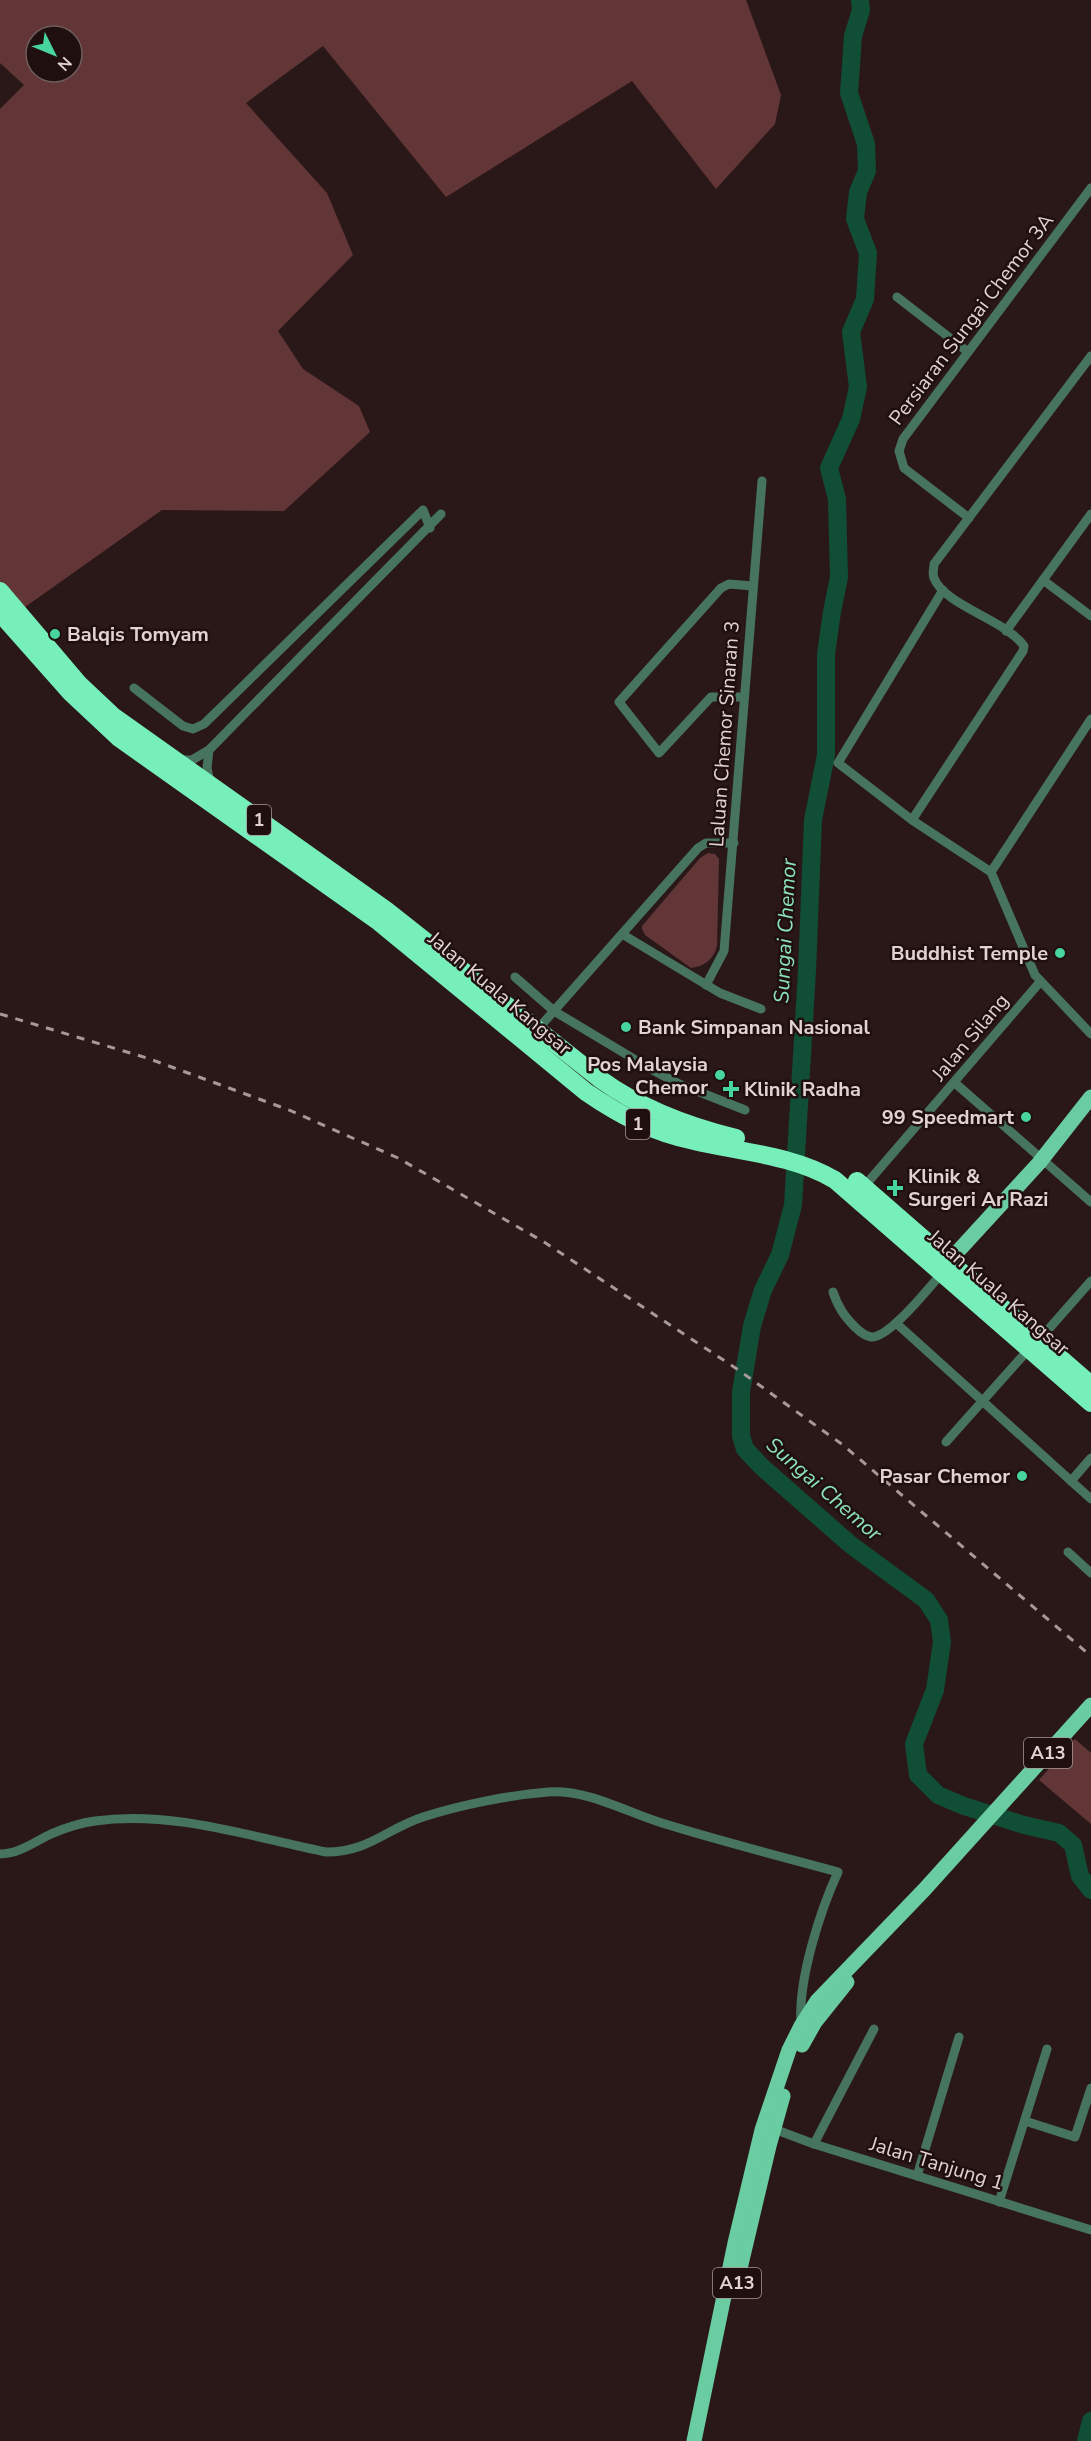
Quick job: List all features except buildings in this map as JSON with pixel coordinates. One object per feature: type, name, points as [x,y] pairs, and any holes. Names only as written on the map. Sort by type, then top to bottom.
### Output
[{"type":"highway","name":"Jalan Kuala Kangsar","points":[[0,591],[88,693],[128,728],[386,910],[537,1030],[637,1104],[696,1127],[814,1163],[835,1180],[860,1192],[949,1266],[1034,1344],[1091,1403]]},
{"type":"highway","name":"Jalan Kuala Kangsar","points":[[0,613],[79,702],[119,738],[380,922],[559,1072],[611,1109],[636,1123],[670,1135],[774,1152]]},
{"type":"highway","points":[[490,1013],[521,1029],[537,1030],[546,1049],[611,1109]]},
{"type":"highway","name":"Jalan Kuala Kangsar","points":[[1034,1344],[1091,1385]]},
{"type":"main road","points":[[1044,1161],[1091,1097]]},
{"type":"main road","points":[[949,1266],[1091,1108]]},
{"type":"main road","name":"A13","points":[[694,2439],[712,2385],[774,2129],[791,2070],[805,2038],[829,2004],[924,1890],[1010,1794],[1089,1712]]},
{"type":"main road","name":"A13","points":[[694,2439],[754,2161],[789,2050],[817,2001],[924,1890]]},
{"type":"main road","points":[[754,2161],[765,2140],[774,2129],[770,2115],[771,2102]]},
{"type":"street","name":"Persiaran Sungai Chemor 3A","points":[[969,518],[904,468],[899,451],[903,440],[1091,188]]},
{"type":"street","points":[[897,297],[968,352]]},
{"type":"street","points":[[912,820],[1023,651],[1024,646],[1006,631],[943,590],[933,575],[934,564],[1091,356]]},
{"type":"street","name":"Laluan Chemor Sinaran 3","points":[[706,985],[724,951],[762,481]]},
{"type":"street","points":[[134,688],[183,726],[193,729],[204,724],[423,510],[430,528]]},
{"type":"street","points":[[171,759],[192,760],[208,750],[430,528],[441,514]]},
{"type":"street","points":[[1006,631],[1091,514]]},
{"type":"street","points":[[1043,580],[1091,616]]},
{"type":"street","points":[[744,697],[711,697],[658,753],[619,702],[721,588],[729,584],[753,586]]},
{"type":"street","points":[[943,590],[838,763],[912,820],[991,872],[1035,975],[1091,1034]]},
{"type":"street","points":[[235,694],[251,707]]},
{"type":"street","points":[[991,872],[1091,719]]},
{"type":"street","points":[[208,750],[207,768],[211,787]]},
{"type":"street","points":[[537,1030],[702,845],[734,843]]},
{"type":"street","points":[[622,934],[706,985],[761,1009]]},
{"type":"street","points":[[515,977],[554,1011],[679,1084],[745,1110]]},
{"type":"street","name":"Jalan Silang","points":[[860,1192],[1040,982]]},
{"type":"street","points":[[955,1083],[1091,1202]]},
{"type":"street","points":[[832,1292],[842,1314],[870,1337],[882,1334],[896,1323],[949,1266]]},
{"type":"street","points":[[946,1442],[1091,1281]]},
{"type":"street","points":[[896,1323],[1091,1499]]},
{"type":"street","points":[[1071,1481],[1091,1458]]},
{"type":"street","points":[[1068,1552],[1091,1573]]},
{"type":"street","points":[[0,1854],[18,1851],[72,1826],[91,1821],[132,1818],[212,1828],[326,1852],[344,1852],[364,1847],[405,1824],[424,1817],[481,1803],[552,1791],[588,1797],[686,1831],[838,1872],[810,1958],[800,2005],[801,2026]]},
{"type":"street","points":[[814,2144],[874,2029]]},
{"type":"street","points":[[917,2176],[959,2037]]},
{"type":"street","points":[[999,2202],[1047,2049]]},
{"type":"street","points":[[1025,2121],[1075,2136],[1091,2088]]},
{"type":"street","name":"Jalan Tanjung 1","points":[[774,2129],[814,2144],[1091,2230]]},
{"type":"shaded area","points":[[0,0],[746,0],[781,95],[775,124],[716,189],[632,81],[446,197],[323,46],[246,103],[327,193],[353,255],[278,331],[303,369],[359,406],[370,432],[284,511],[162,510],[18,612],[0,591],[0,109],[24,85],[0,63]]},
{"type":"shaded area","points":[[708,853],[715,854],[719,859],[717,946],[708,961],[691,968],[645,935],[642,926],[700,858]]},
{"type":"shaded area","points":[[1075,1739],[1091,1753],[1091,1824],[1039,1780]]},
{"type":"waterway","name":"Sungai Chemor","points":[[860,0],[861,10],[853,36],[849,93],[866,144],[867,171],[858,192],[855,219],[868,253],[865,299],[851,332],[858,387],[851,419],[829,468],[837,499],[839,577],[826,654],[826,755],[813,820],[807,971],[793,1205],[780,1255],[763,1290],[752,1326],[741,1392],[741,1436],[745,1449],[762,1467],[851,1545],[926,1600],[939,1620],[942,1642],[935,1690],[914,1744],[918,1775],[938,1795],[964,1806],[1024,1825],[1059,1833],[1073,1845],[1080,1876],[1091,1890]]},
{"type":"waterway","name":"Sungai Chemor","points":[[1086,2441],[1091,2421]]},
{"type":"railway","points":[[0,1014],[147,1058],[289,1110],[398,1158],[544,1242],[737,1369],[843,1445],[1091,1656]]},
{"type":"place","name":"Balqis Tomyam","points":[[55,634]]},
{"type":"place","name":"Buddhist Temple","points":[[1060,953]]},
{"type":"place","name":"Bank Simpanan Nasional","points":[[626,1027]]},
{"type":"place","name":"Pos Malaysia Chemor","points":[[720,1075]]},
{"type":"place","name":"Klinik Radha","points":[[731,1089]]},
{"type":"place","name":"99 Speedmart","points":[[1026,1117]]},
{"type":"place","name":"Klinik & Surgeri Ar Razi","points":[[895,1188]]},
{"type":"place","name":"Pasar Chemor","points":[[1022,1476]]}]
